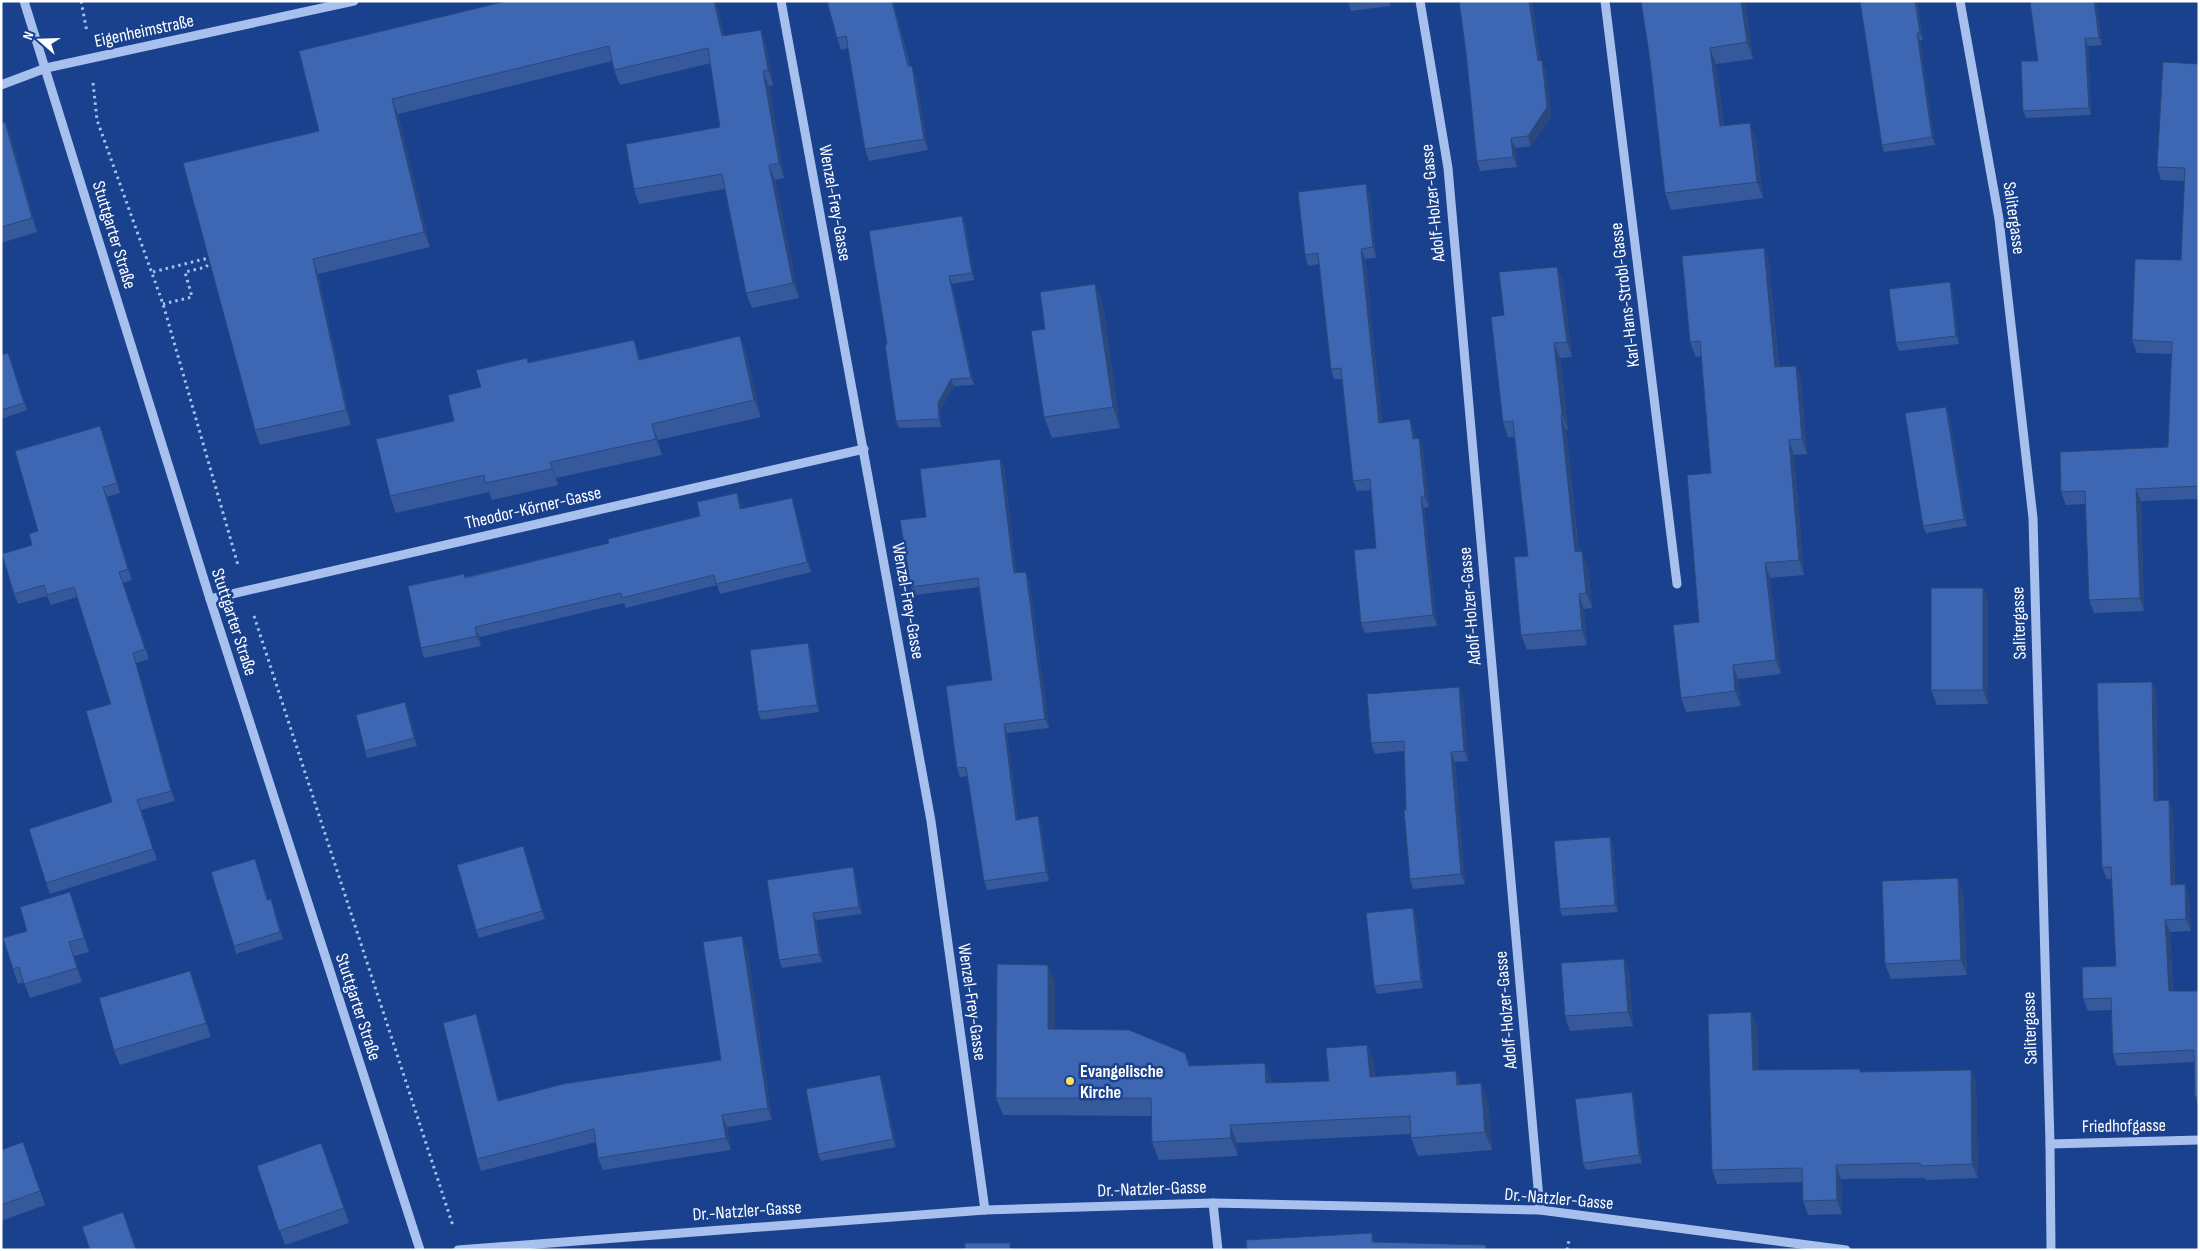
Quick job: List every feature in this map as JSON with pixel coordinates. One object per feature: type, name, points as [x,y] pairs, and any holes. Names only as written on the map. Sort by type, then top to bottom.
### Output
[{"type":"street","name":"Stuttgarter Straße","points":[[24,1],[210,599],[420,1250]]},
{"type":"street","name":"Eigenheimstraße","points":[[1,85],[46,68],[354,1]]},
{"type":"street","name":"Wenzel-Frey-Gasse","points":[[781,1],[931,820],[984,1210]]},
{"type":"street","name":"Adolf-Holzer-Gasse","points":[[1420,1],[1448,168],[1540,1210]]},
{"type":"street","name":"Karl-Hans-Strobl-Gasse","points":[[1605,1],[1677,584]]},
{"type":"street","name":"Salitergasse","points":[[1960,1],[1999,219],[2033,518],[2050,1144],[2051,1250]]},
{"type":"street","name":"Theodor-Körner-Gasse","points":[[210,599],[864,448]]},
{"type":"street","name":"Friedhofgasse","points":[[2050,1144],[2199,1140]]},
{"type":"street","name":"Dr.-Natzler-Gasse","points":[[459,1249],[506,1248],[984,1210],[1213,1203],[1540,1210],[1846,1250]]},
{"type":"street","points":[[1213,1203],[1218,1250]]},
{"type":"path","points":[[81,1],[87,22],[97,120],[153,272],[246,591],[459,1249]]},
{"type":"path","points":[[153,272],[204,259],[212,261],[206,267],[186,272],[192,297],[163,304]]},
{"type":"building","points":[[507,1],[714,1],[722,36],[761,30],[768,70],[763,71],[779,163],[769,165],[793,283],[746,293],[722,174],[634,189],[626,144],[720,127],[708,48],[614,70],[609,46],[392,99],[424,232],[313,259],[346,410],[255,430],[183,163],[319,131],[299,51]]},
{"type":"building","points":[[827,1],[892,1],[908,66],[912,66],[924,139],[865,149],[846,36],[837,38]]},
{"type":"building","points":[[1348,1],[1368,1],[1348,4]]},
{"type":"building","points":[[1459,1],[1529,1],[1538,61],[1542,60],[1547,107],[1528,136],[1511,138],[1513,157],[1477,161]]},
{"type":"building","points":[[1641,1],[1741,1],[1747,42],[1710,48],[1720,126],[1750,123],[1757,182],[1665,193],[1650,60]]},
{"type":"building","points":[[1860,1],[1915,1],[1920,33],[1917,33],[1932,137],[1882,145]]},
{"type":"building","points":[[2030,1],[2094,1],[2099,38],[2085,38],[2089,108],[2023,111],[2021,61],[2038,61]]},
{"type":"building","points":[[2163,62],[2199,64],[2199,486],[2136,489],[2140,598],[2089,600],[2085,491],[2061,492],[2060,452],[2168,447],[2172,342],[2132,340],[2135,259],[2181,260],[2185,168],[2157,167]]},
{"type":"building","points":[[5,122],[32,218],[1,227],[1,124]]},
{"type":"building","points":[[1366,184],[1373,247],[1361,249],[1379,423],[1410,419],[1413,439],[1419,438],[1425,497],[1421,497],[1433,615],[1361,623],[1354,550],[1376,548],[1370,479],[1353,481],[1341,368],[1331,369],[1318,253],[1305,255],[1298,192]]},
{"type":"building","points":[[962,216],[972,273],[949,276],[971,378],[951,379],[938,403],[939,419],[896,421],[885,345],[887,344],[869,231]]},
{"type":"building","points":[[1764,248],[1775,367],[1796,366],[1802,439],[1789,440],[1799,560],[1765,563],[1776,660],[1733,665],[1735,691],[1681,698],[1673,625],[1699,622],[1687,475],[1711,473],[1700,341],[1690,342],[1682,256]]},
{"type":"building","points":[[1557,267],[1567,342],[1554,343],[1575,552],[1582,551],[1586,593],[1579,594],[1582,630],[1521,635],[1514,557],[1528,556],[1513,421],[1503,422],[1491,317],[1504,315],[1499,272]]},
{"type":"building","points":[[1950,282],[1956,336],[1896,343],[1889,289]]},
{"type":"building","points":[[1095,284],[1113,407],[1044,417],[1031,331],[1045,329],[1040,292]]},
{"type":"building","points":[[740,336],[754,400],[652,424],[656,439],[550,462],[552,469],[485,483],[484,475],[390,496],[376,439],[454,421],[448,395],[481,387],[476,370],[527,358],[528,363],[634,340],[639,360]]},
{"type":"building","points":[[8,353],[24,403],[1,410],[1,355]]},
{"type":"building","points":[[1946,407],[1964,519],[1923,526],[1905,413]]},
{"type":"building","points":[[100,426],[117,483],[103,487],[128,569],[119,572],[145,649],[133,653],[171,791],[137,800],[153,849],[46,883],[29,829],[112,802],[86,711],[111,704],[74,587],[47,595],[44,585],[14,594],[2,554],[32,545],[29,534],[38,531],[15,451]]},
{"type":"building","points":[[1000,459],[1014,573],[1026,572],[1045,719],[1004,724],[1016,820],[1038,816],[1046,872],[984,881],[966,767],[957,768],[946,686],[992,680],[978,578],[911,587],[900,520],[926,517],[920,469]]},
{"type":"building","points":[[737,493],[740,509],[792,498],[807,562],[716,584],[714,575],[622,598],[621,593],[475,627],[477,636],[421,648],[408,586],[464,574],[465,578],[609,543],[608,539],[700,516],[697,502]]},
{"type":"building","points":[[1931,588],[1983,588],[1983,690],[1931,690]]},
{"type":"building","points":[[808,643],[817,705],[758,712],[750,650]]},
{"type":"building","points":[[2152,682],[2154,801],[2169,800],[2171,885],[2185,884],[2186,919],[2165,920],[2169,991],[2199,991],[2199,1097],[2195,1097],[2194,1050],[2113,1054],[2111,998],[2083,999],[2082,967],[2116,966],[2111,867],[2102,867],[2097,683]]},
{"type":"building","points":[[1459,687],[1464,751],[1451,752],[1461,874],[1410,879],[1404,810],[1406,810],[1404,741],[1371,743],[1367,694]]},
{"type":"building","points":[[405,702],[414,738],[365,751],[356,715]]},
{"type":"building","points":[[1610,837],[1615,905],[1560,909],[1554,841]]},
{"type":"building","points":[[523,846],[542,911],[476,930],[457,865]]},
{"type":"building","points":[[255,859],[267,900],[271,899],[280,932],[234,946],[211,872]]},
{"type":"building","points":[[853,867],[859,907],[813,913],[819,954],[779,960],[767,880]]},
{"type":"building","points":[[1958,878],[1961,960],[1885,964],[1882,881]]},
{"type":"building","points":[[70,892],[84,938],[69,942],[77,968],[24,984],[19,967],[13,969],[3,938],[27,931],[20,907]]},
{"type":"building","points":[[1413,908],[1421,981],[1374,986],[1366,913]]},
{"type":"building","points":[[742,936],[768,1108],[722,1115],[726,1138],[598,1158],[594,1129],[477,1159],[443,1023],[476,1014],[498,1101],[563,1084],[721,1060],[703,942]]},
{"type":"building","points":[[1624,959],[1628,1012],[1565,1016],[1561,963]]},
{"type":"building","points":[[997,964],[1048,965],[1048,1029],[1129,1030],[1185,1053],[1189,1066],[1265,1063],[1266,1083],[1329,1081],[1326,1048],[1367,1045],[1370,1077],[1456,1071],[1457,1085],[1481,1083],[1485,1132],[1411,1138],[1410,1116],[1230,1125],[1231,1138],[1152,1142],[1151,1098],[996,1098]]},
{"type":"building","points":[[190,971],[206,1023],[114,1050],[99,998]]},
{"type":"building","points":[[1751,1012],[1753,1070],[1860,1069],[1860,1072],[1971,1070],[1972,1164],[1921,1166],[1920,1163],[1836,1165],[1837,1200],[1803,1201],[1802,1168],[1712,1170],[1708,1014]]},
{"type":"building","points":[[880,1075],[893,1139],[818,1154],[806,1089]]},
{"type":"building","points":[[1632,1092],[1639,1155],[1583,1163],[1575,1099]]},
{"type":"building","points":[[23,1142],[40,1191],[1,1205],[1,1150]]},
{"type":"building","points":[[321,1143],[344,1208],[279,1231],[257,1166]]},
{"type":"building","points":[[123,1212],[136,1250],[90,1250],[82,1227]]},
{"type":"building","points":[[1372,1233],[1372,1242],[1486,1245],[1486,1250],[1247,1250],[1246,1240]]},
{"type":"building","points":[[965,1243],[1010,1243],[1010,1250],[965,1250]]},
{"type":"place","name":"Evangelische Kirche","points":[[1070,1081]]}]
